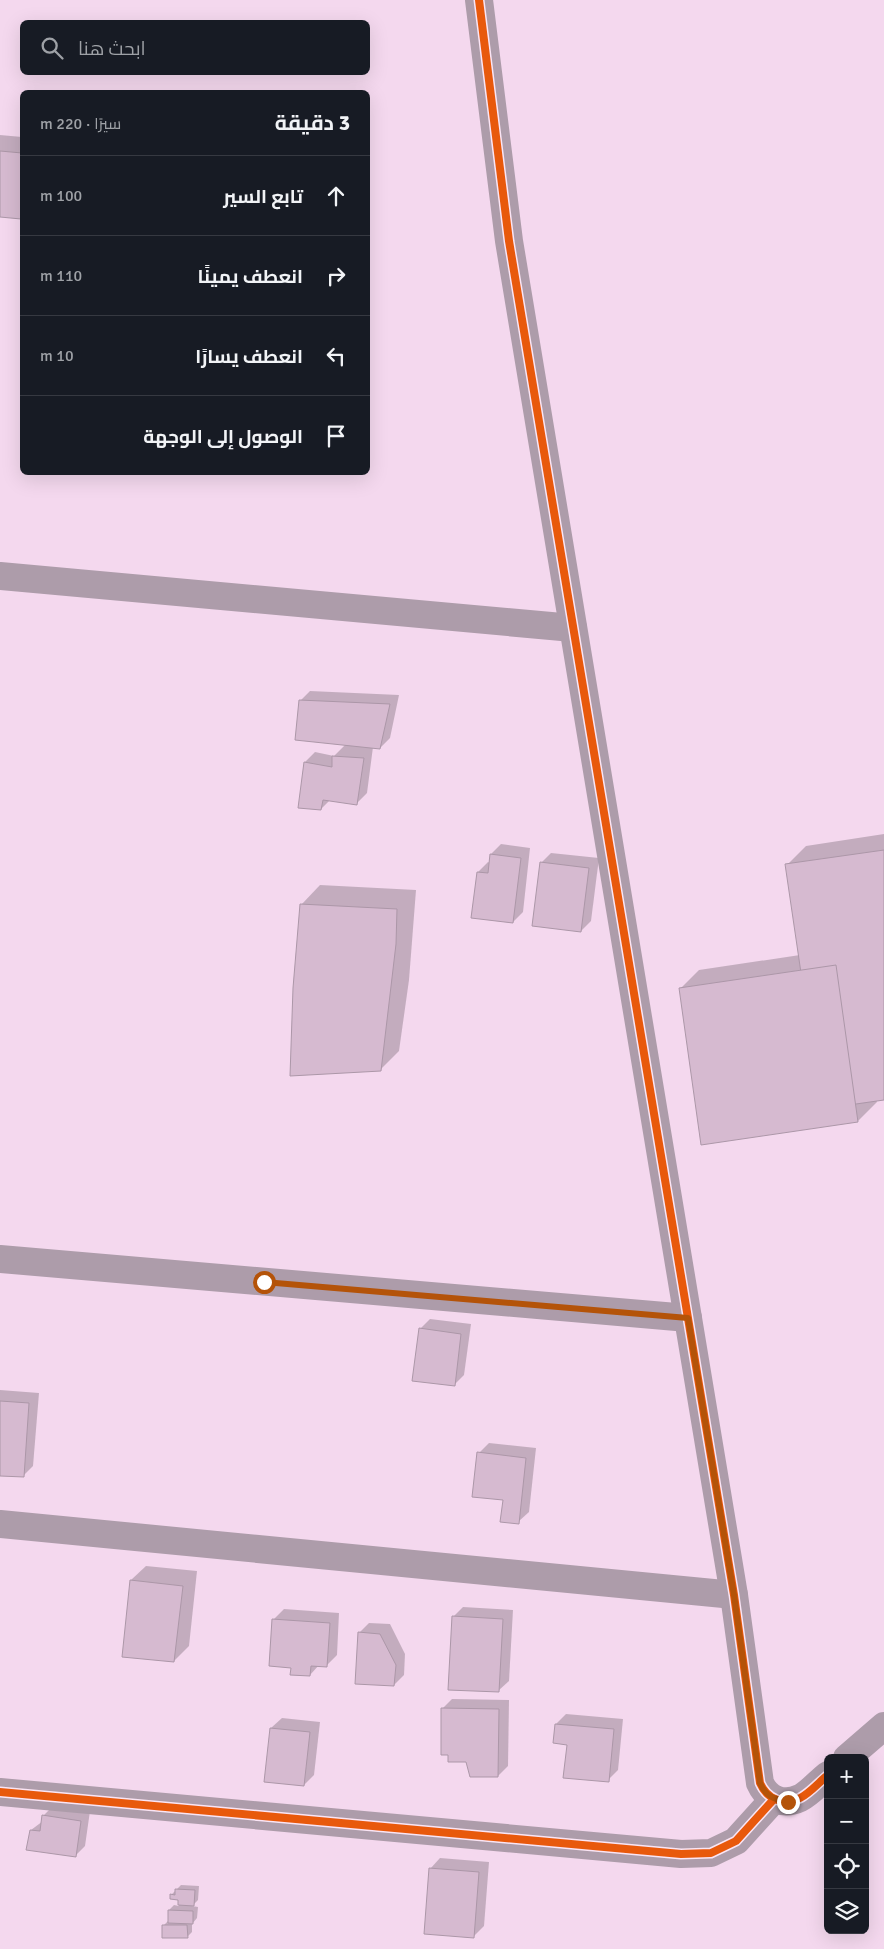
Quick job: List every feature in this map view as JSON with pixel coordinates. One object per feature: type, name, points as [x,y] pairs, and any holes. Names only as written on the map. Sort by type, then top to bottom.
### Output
[{"type":"street","points":[[479,0],[509,241],[734,1595],[760,1783],[764,1793],[774,1799],[788,1802],[801,1798],[824,1778]]},
{"type":"street","points":[[0,576],[573,628]]},
{"type":"street","points":[[0,1259],[688,1318]]},
{"type":"street","points":[[0,1524],[734,1595]]},
{"type":"street","points":[[852,1754],[884,1726]]},
{"type":"street","points":[[0,1792],[681,1854],[710,1853],[736,1841],[774,1799]]},
{"type":"building","points":[[0,151],[20,153],[20,219],[0,217]]},
{"type":"building","points":[[299,700],[390,704],[380,749],[295,740]]},
{"type":"building","points":[[332,756],[364,758],[357,805],[323,800],[321,810],[298,808],[304,762],[332,767]]},
{"type":"building","points":[[884,850],[884,1100],[821,1109],[785,864]]},
{"type":"building","points":[[490,854],[521,858],[513,923],[471,918],[477,872],[488,873]]},
{"type":"building","points":[[540,862],[589,868],[581,932],[532,926]]},
{"type":"building","points":[[300,904],[397,909],[396,944],[381,1071],[290,1076],[293,988]]},
{"type":"building","points":[[836,965],[858,1122],[701,1145],[679,988]]},
{"type":"building","points":[[419,1328],[461,1334],[455,1386],[412,1381]]},
{"type":"building","points":[[0,1401],[29,1403],[24,1477],[0,1476]]},
{"type":"building","points":[[477,1452],[526,1458],[519,1524],[500,1522],[503,1500],[472,1497]]},
{"type":"building","points":[[130,1580],[183,1586],[174,1662],[122,1657]]},
{"type":"building","points":[[452,1616],[503,1619],[499,1692],[448,1690]]},
{"type":"building","points":[[272,1619],[330,1623],[327,1667],[311,1666],[310,1676],[290,1675],[291,1668],[269,1666]]},
{"type":"building","points":[[358,1632],[380,1634],[396,1665],[394,1686],[355,1684]]},
{"type":"building","points":[[441,1708],[499,1709],[498,1777],[470,1777],[466,1762],[448,1762],[448,1755],[441,1755]]},
{"type":"building","points":[[555,1724],[614,1729],[609,1782],[563,1778],[567,1745],[553,1743]]},
{"type":"building","points":[[270,1728],[310,1732],[304,1786],[264,1782]]},
{"type":"building","points":[[42,1815],[81,1821],[76,1857],[26,1850],[30,1830],[40,1831]]},
{"type":"building","points":[[429,1868],[479,1872],[474,1938],[424,1934]]},
{"type":"building","points":[[175,1889],[195,1890],[194,1906],[178,1905],[178,1900],[170,1899],[170,1894],[175,1895]]},
{"type":"building","points":[[168,1910],[193,1911],[193,1924],[168,1923]]},
{"type":"building","points":[[162,1925],[187,1925],[188,1938],[162,1938]]},
{"type":"cycle path","points":[[479,0],[509,241],[734,1595],[760,1783],[771,1797],[776,1800],[788,1801],[804,1796],[824,1779]]},
{"type":"cycle path","points":[[0,1792],[681,1854],[711,1853],[736,1841],[774,1799]]},
{"type":"route","points":[[264,1282],[688,1318],[734,1595],[760,1783],[764,1793],[774,1799],[788,1802]]}]
